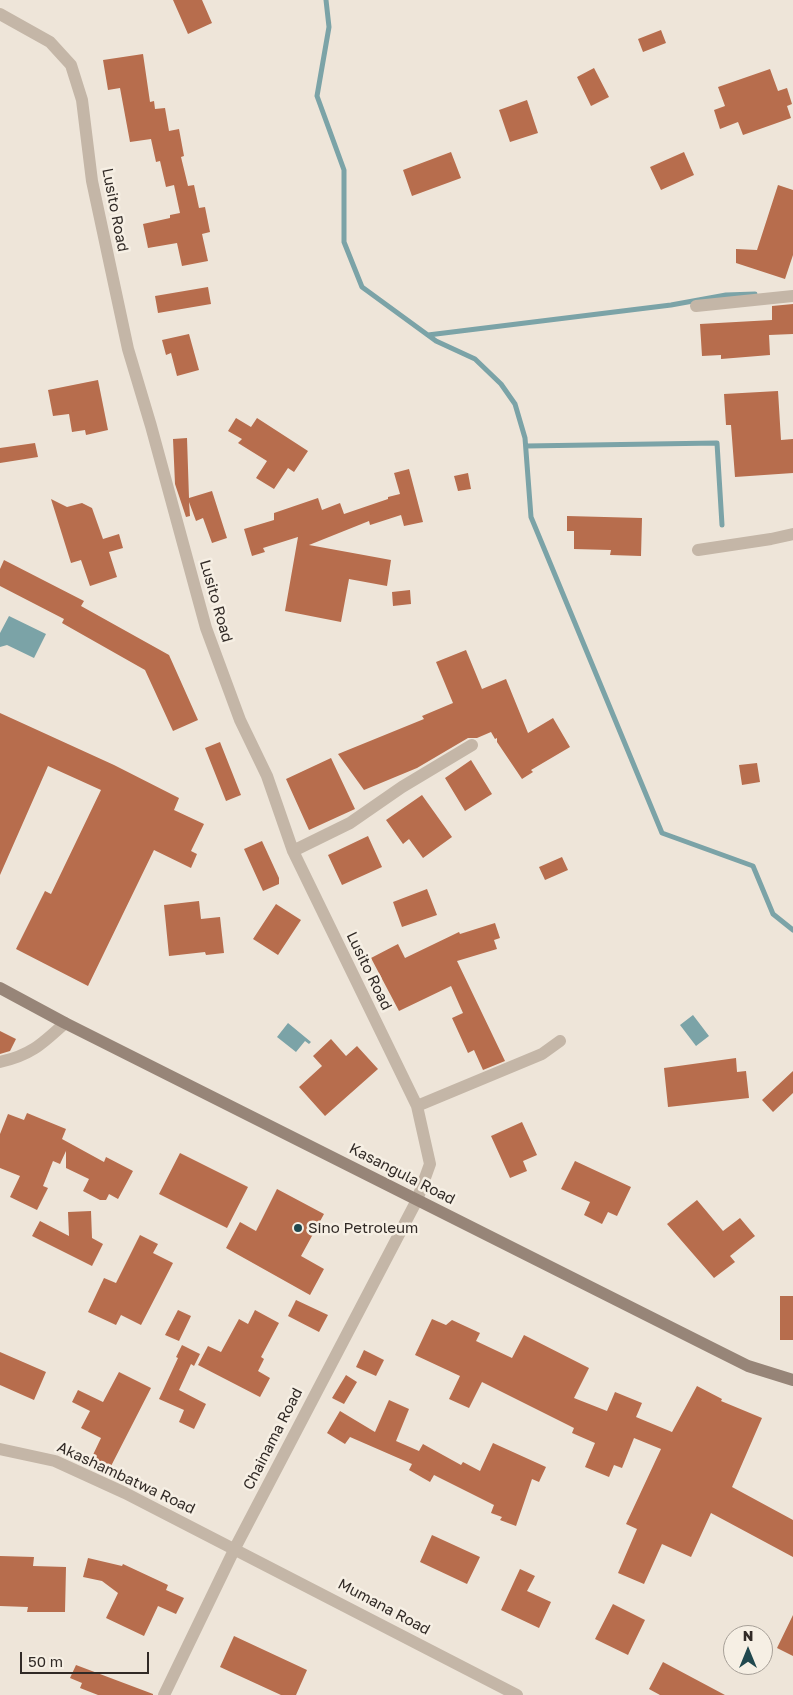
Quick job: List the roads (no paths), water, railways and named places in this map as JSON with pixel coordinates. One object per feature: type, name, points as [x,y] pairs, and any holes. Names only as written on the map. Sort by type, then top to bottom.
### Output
[{"type":"main road","name":"Kasangula Road","points":[[0,988],[64,1023],[741,1362],[793,1380]]},
{"type":"street","name":"Lusito Road","points":[[0,14],[50,42],[71,65],[82,100],[92,181],[128,349],[203,618],[237,713],[268,776],[293,851],[417,1106],[430,1164],[417,1200]]},
{"type":"street","points":[[696,306],[793,296]]},
{"type":"street","points":[[698,550],[772,540],[793,534]]},
{"type":"street","points":[[293,851],[350,823],[402,787],[472,745]]},
{"type":"street","points":[[0,1062],[21,1057],[42,1044],[64,1023]]},
{"type":"street","points":[[417,1106],[542,1054],[560,1041]]},
{"type":"street","name":"Chainama Road","points":[[164,1695],[235,1548],[417,1200]]},
{"type":"street","name":"Akashambatwa Road","points":[[0,1449],[56,1461],[235,1548]]},
{"type":"street","name":"Mumana Road","points":[[235,1548],[518,1695]]},
{"type":"water","points":[[9,616],[46,634],[34,658],[7,645],[0,647],[0,633]]},
{"type":"water","points":[[693,1015],[709,1036],[696,1046],[680,1025]]},
{"type":"water","points":[[288,1023],[311,1042],[309,1044],[305,1041],[296,1052],[277,1037]]},
{"type":"waterway","points":[[326,0],[329,27],[317,96],[344,170],[344,242],[362,287],[436,341],[475,359],[501,384],[515,404],[525,438],[531,517],[662,833],[753,866],[773,914],[793,930]]},
{"type":"waterway","points":[[428,335],[671,305],[726,295],[755,294]]},
{"type":"waterway","points":[[526,446],[717,443],[722,525]]},
{"type":"place","name":"Sino Petroleum","points":[[298,1228]]}]
